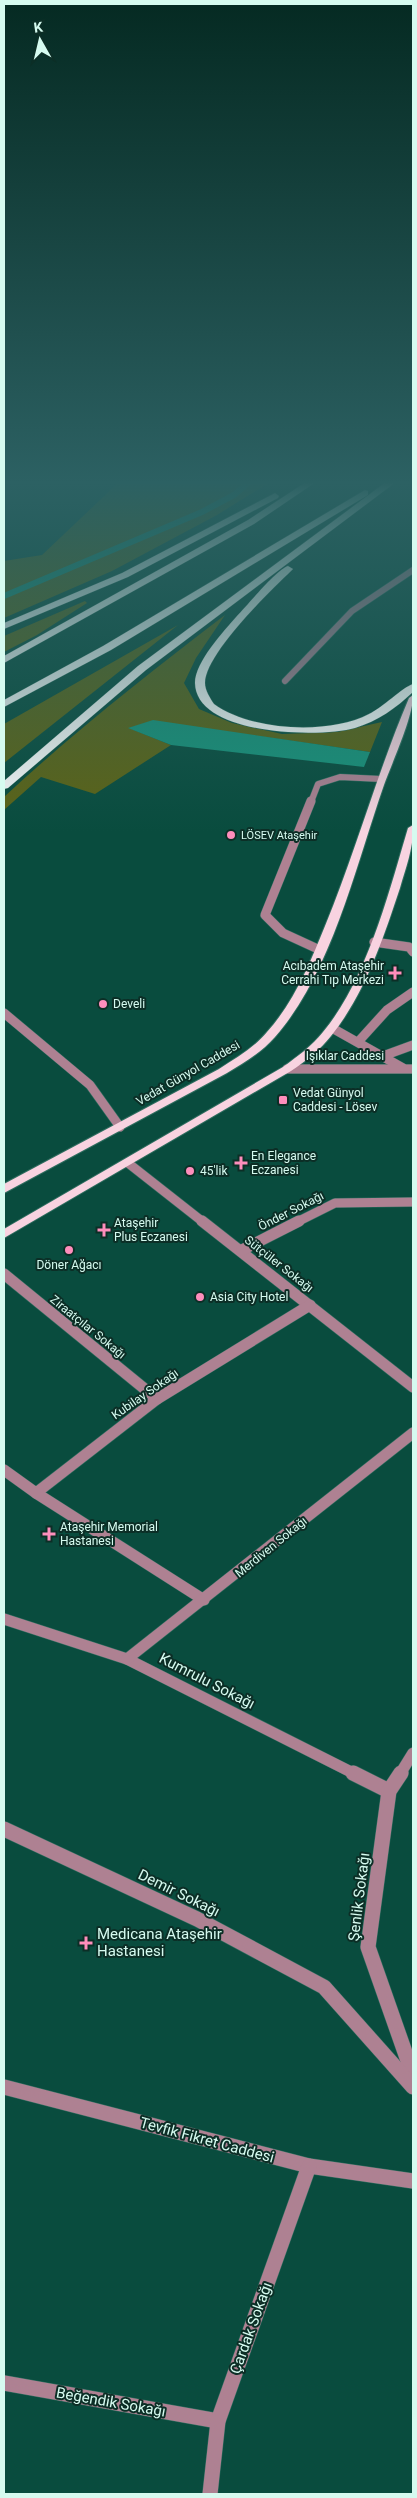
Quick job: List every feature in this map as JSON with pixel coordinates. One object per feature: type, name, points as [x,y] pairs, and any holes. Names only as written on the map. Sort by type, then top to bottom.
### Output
[{"type":"highway","points":[[4,626],[69,599]]},
{"type":"highway","points":[[4,660],[114,599]]},
{"type":"highway","points":[[4,704],[107,648],[189,599]]},
{"type":"highway","points":[[4,786],[142,668],[234,599]]},
{"type":"highway","points":[[258,599],[209,658],[199,680],[202,692],[210,707],[239,720],[272,727],[322,730],[351,725],[388,710],[413,687]]},
{"type":"main road","name":"Vedat Günyol Caddesi","points":[[4,1189],[236,1064],[266,1040],[304,988],[339,907],[394,739],[413,698]]},
{"type":"main road","points":[[4,1234],[287,1069],[314,1048],[332,1028],[357,987],[395,887],[413,828]]},
{"type":"street","points":[[285,680],[352,611],[370,599]]},
{"type":"street","points":[[320,950],[293,940],[275,930],[265,916],[318,784],[340,777],[381,779]]},
{"type":"street","points":[[374,942],[409,947],[413,952]]},
{"type":"street","points":[[358,1042],[387,1010],[413,992]]},
{"type":"street","points":[[4,1013],[90,1086],[120,1127]]},
{"type":"street","name":"Işıklar Caddesi","points":[[332,1028],[408,1068]]},
{"type":"street","points":[[383,1056],[413,1045]]},
{"type":"street","name":"Işıklar Caddesi","points":[[287,1069],[408,1068]]},
{"type":"street","name":"Sütçüler Sokağı","points":[[128,1163],[242,1250],[413,1388]]},
{"type":"street","name":"Önder Sokağı","points":[[242,1250],[335,1203],[413,1202]]},
{"type":"street","name":"Ziraatçılar Sokağı","points":[[4,1274],[157,1399]]},
{"type":"street","name":"Kubilay Sokağı","points":[[36,1493],[157,1399],[310,1305]]},
{"type":"street","name":"Merdiven Sokağı","points":[[127,1659],[413,1433]]},
{"type":"street","points":[[4,1470],[36,1493],[204,1600]]},
{"type":"street","name":"Kumrulu Sokağı","points":[[4,1619],[127,1659],[389,1791]]},
{"type":"street","name":"Şenlik Sokağı","points":[[413,1753],[389,1791],[368,1948],[413,2075]]},
{"type":"street","name":"Demir Sokağı","points":[[4,1829],[197,1919],[324,1987],[413,2087]]},
{"type":"street","name":"Tevfik Fikret Caddesi","points":[[4,2087],[309,2166],[413,2181]]},
{"type":"street","name":"Çardak Sokağı","points":[[210,2494],[218,2421],[309,2166]]},
{"type":"street","name":"Beğendik Sokağı","points":[[4,2383],[218,2421]]},
{"type":"shaded area","points":[[4,599],[49,599],[4,618]]},
{"type":"shaded area","points":[[85,601],[87,603],[37,635],[4,652],[4,636]]},
{"type":"shaded area","points":[[225,615],[196,658],[184,683],[199,709],[232,723],[282,734],[337,732],[382,722],[370,752],[153,721],[129,728],[171,745],[95,794],[41,777],[4,810],[4,797],[57,749],[112,703]]},
{"type":"shaded area","points":[[178,625],[4,763],[4,724]]},
{"type":"shaded area","points":[[153,720],[370,752],[364,767],[171,745],[128,728]]},
{"type":"place","name":"LÖSEV Ataşehir","points":[[231,835]]},
{"type":"place","name":"Acıbadem Ataşehir Cerrahi Tıp Merkezi","points":[[395,973]]},
{"type":"place","name":"Develi","points":[[103,1004]]},
{"type":"place","name":"Vedat Günyol Caddesi - Lösev","points":[[283,1100]]},
{"type":"place","name":"En Elegance Eczanesi","points":[[241,1163]]},
{"type":"place","name":"45'lik","points":[[190,1171]]},
{"type":"place","name":"Ataşehir Plus Eczanesi","points":[[104,1230]]},
{"type":"place","name":"Döner Ağacı","points":[[69,1250]]},
{"type":"place","name":"Asia City Hotel","points":[[200,1297]]},
{"type":"place","name":"Ataşehir Memorial Hastanesi","points":[[49,1534]]},
{"type":"place","name":"Medicana Ataşehir Hastanesi","points":[[86,1943]]}]
